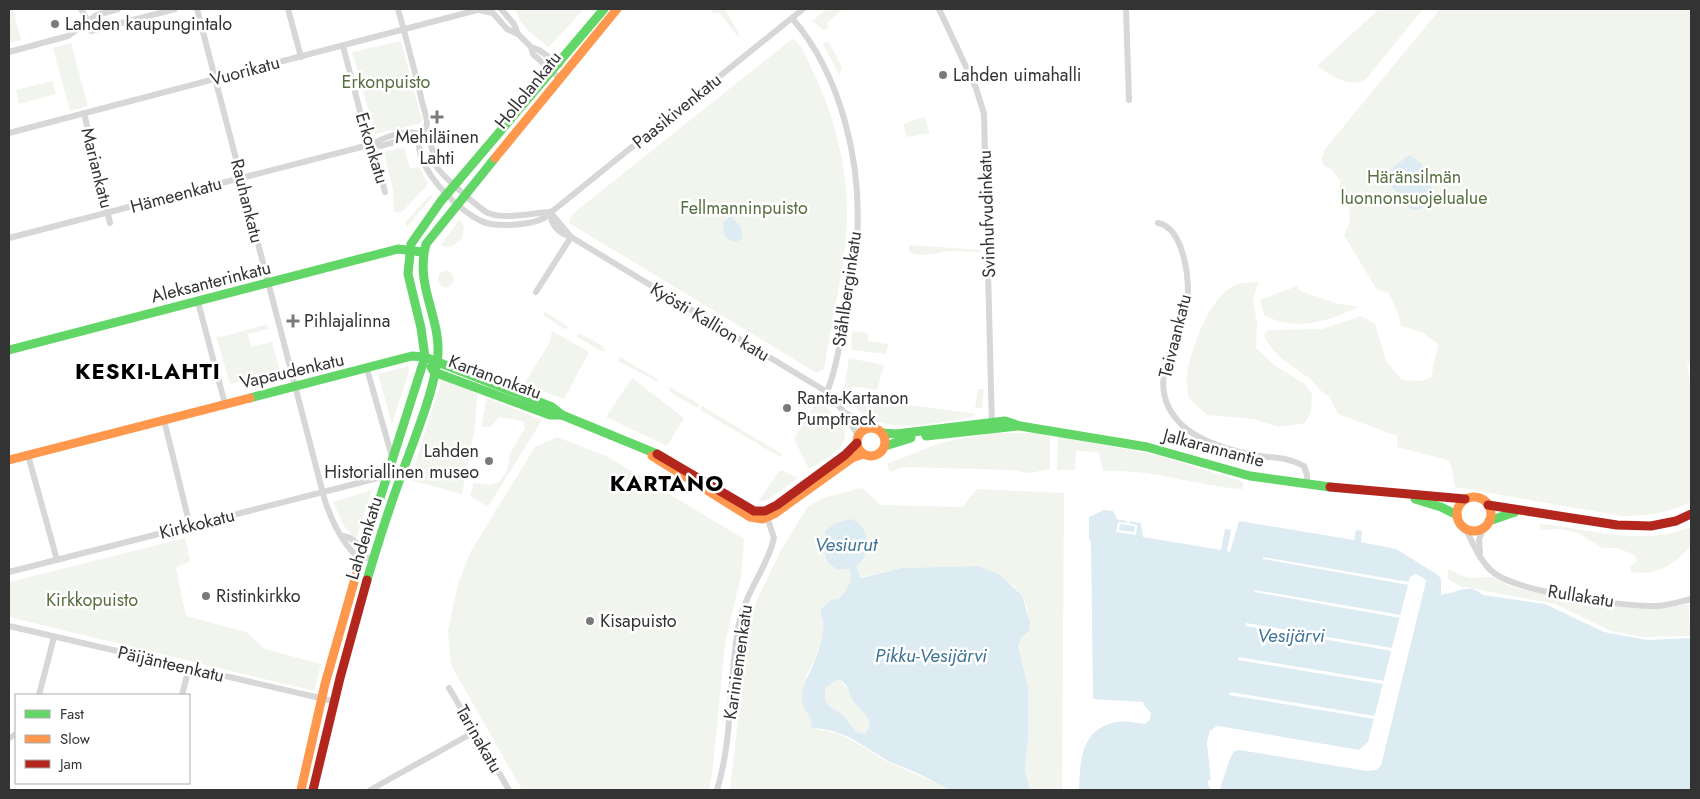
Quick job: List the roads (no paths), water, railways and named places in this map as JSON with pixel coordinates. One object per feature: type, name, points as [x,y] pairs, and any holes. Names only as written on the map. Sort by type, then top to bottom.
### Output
[{"type":"main road","name":"Hollolankatu","points":[[444,197],[550,70],[604,9]]},
{"type":"main road","name":"Hollolankatu","points":[[465,194],[558,77],[617,9]]},
{"type":"main road","points":[[422,252],[426,244],[465,194]]},
{"type":"main road","points":[[409,250],[414,237],[444,197]]},
{"type":"main road","name":"Aleksanterinkatu","points":[[9,350],[398,250],[422,252]]},
{"type":"main road","name":"Lahdenkatu","points":[[301,790],[322,699],[361,559],[392,457],[420,377],[424,357],[422,328],[408,274],[409,250]]},
{"type":"main road","name":"Lahdenkatu","points":[[315,790],[333,701],[374,557],[434,372],[440,347],[422,277],[420,261],[422,252]]},
{"type":"main road","name":"Vapaudenkatu","points":[[9,460],[412,356],[424,357],[437,362]]},
{"type":"main road","name":"Kartanonkatu","points":[[424,357],[434,372],[550,415],[562,415]]},
{"type":"main road","name":"Kartanonkatu","points":[[437,362],[552,407],[562,415],[648,453],[665,458],[754,511],[766,514]]},
{"type":"main road","name":"Jalkarannantie","points":[[885,446],[904,439],[992,426],[1005,421],[1020,426],[1147,447],[1222,470],[1307,485],[1465,500]]},
{"type":"main road","name":"Jalkarannantie","points":[[882,433],[896,434],[992,426]]},
{"type":"main road","points":[[872,428],[882,433],[885,446],[877,455],[864,454],[852,458],[766,514],[844,455],[864,430],[872,428]]},
{"type":"main road","points":[[858,439],[864,454]]},
{"type":"main road","name":"Kartanonkatu","points":[[648,453],[662,464],[746,515],[759,519],[766,514]]},
{"type":"main road","name":"Jalkarannantie","points":[[1402,495],[1441,507],[1457,515]]},
{"type":"main road","points":[[1522,510],[1486,524],[1475,531],[1466,529],[1460,524],[1457,515],[1459,506],[1465,500],[1478,498],[1488,505],[1522,510],[1617,525],[1642,526],[1676,521],[1691,514]]},
{"type":"main road","points":[[1486,524],[1490,512],[1488,505]]},
{"type":"street","points":[[81,9],[88,20]]},
{"type":"street","points":[[9,52],[68,36],[97,15],[118,9]]},
{"type":"street","points":[[91,31],[175,9]]},
{"type":"street","name":"Rauhankatu","points":[[197,9],[217,79],[268,284],[323,492],[335,524],[348,548],[361,559]]},
{"type":"street","points":[[288,9],[301,57]]},
{"type":"street","name":"Paasikivenkatu","points":[[398,9],[427,123],[418,144],[422,159],[444,197],[458,203],[472,215],[488,224],[523,224],[538,221],[804,9]]},
{"type":"street","points":[[496,16],[502,9],[514,24],[518,34]]},
{"type":"street","name":"Svinhufvudinkatu","points":[[939,9],[976,88],[984,114],[992,426]]},
{"type":"street","points":[[1126,9],[1129,100]]},
{"type":"street","points":[[480,10],[493,13],[507,29],[518,34],[531,47],[539,50],[565,69]]},
{"type":"street","name":"Vuorikatu","points":[[9,133],[480,10]]},
{"type":"street","name":"Ståhlberginkatu","points":[[792,18],[810,42],[839,101],[851,150],[855,180],[857,240],[838,352],[827,392]]},
{"type":"street","name":"Erkonkatu","points":[[343,46],[367,138],[373,144],[385,192]]},
{"type":"street","points":[[531,47],[533,54],[558,77]]},
{"type":"street","name":"Mariankatu","points":[[84,113],[110,223]]},
{"type":"street","points":[[421,134],[429,141],[437,168],[486,212],[494,215],[550,212]]},
{"type":"street","name":"Hämeenkatu","points":[[9,238],[373,144],[381,146],[421,134]]},
{"type":"street","name":"Kyösti Kallion katu","points":[[550,212],[550,220],[560,233],[571,237],[827,392],[844,412],[858,439]]},
{"type":"street","name":"Teivaankatu","points":[[1158,223],[1171,229],[1179,243],[1185,261],[1189,294],[1162,377],[1165,398],[1171,412],[1182,425],[1195,435],[1221,446],[1258,455],[1294,460],[1304,466],[1307,475],[1307,485]]},
{"type":"street","points":[[536,292],[571,237]]},
{"type":"street","points":[[198,302],[225,404]]},
{"type":"street","points":[[367,369],[392,457]]},
{"type":"street","name":"Kyösti Kallion katu","points":[[844,412],[872,428]]},
{"type":"street","points":[[164,420],[190,526]]},
{"type":"street","points":[[28,455],[56,560]]},
{"type":"street","name":"Kirkkokatu","points":[[9,572],[386,476]]},
{"type":"street","name":"Kariniemenkatu","points":[[717,790],[727,735],[740,620],[748,593],[774,538],[766,514]]},
{"type":"street","points":[[1481,557],[1479,540],[1486,524]]},
{"type":"street","name":"Rullakatu","points":[[1466,529],[1481,557],[1489,568],[1501,578],[1544,590],[1597,601],[1655,606],[1691,599]]},
{"type":"street","points":[[343,536],[350,538],[374,557]]},
{"type":"street","points":[[361,559],[374,557]]},
{"type":"street","name":"Päijänteenkatu","points":[[9,626],[333,701]]},
{"type":"street","points":[[39,694],[54,637]]},
{"type":"street","points":[[182,694],[189,668]]},
{"type":"street","name":"Tarinakatu","points":[[449,688],[509,790]]},
{"type":"street","points":[[370,790],[476,731]]},
{"type":"water","points":[[1409,155],[1420,162],[1424,168],[1430,179],[1433,193],[1433,199],[1417,209],[1407,206],[1390,186],[1389,171]]},
{"type":"water","points":[[731,216],[742,229],[742,239],[737,241],[730,240],[724,235],[723,223]]},
{"type":"water","name":"Vesijärvi","points":[[1104,510],[1113,511],[1117,519],[1141,523],[1144,537],[1221,550],[1225,529],[1231,530],[1227,551],[1230,552],[1239,521],[1354,540],[1356,530],[1362,531],[1361,542],[1396,549],[1438,575],[1441,579],[1441,595],[1462,589],[1473,589],[1483,595],[1545,604],[1604,632],[1647,640],[1691,638],[1691,790],[1079,790],[1081,760],[1087,742],[1092,735],[1109,724],[1118,722],[1145,724],[1150,719],[1151,713],[1143,702],[1093,699],[1089,517]],"holes":[[[1416,574],[1426,581],[1381,765],[1376,770],[1367,771],[1240,750],[1234,751],[1230,758],[1219,789],[1209,787],[1208,781],[1211,780],[1207,741],[1210,731],[1217,726],[1359,750],[1368,742],[1410,577]]]},
{"type":"water","name":"Pikku-Vesijärvi","points":[[851,519],[863,528],[866,534],[867,548],[865,555],[856,566],[861,578],[901,568],[979,566],[1000,575],[1022,595],[1030,623],[1029,631],[1021,638],[1018,646],[1028,687],[1028,740],[1025,770],[1030,790],[950,790],[890,762],[849,737],[833,731],[811,727],[811,717],[802,703],[802,696],[805,682],[815,661],[822,638],[823,622],[821,609],[831,600],[839,599],[851,578],[850,569],[837,569],[828,563],[825,553],[825,531],[836,523]],"holes":[[[839,679],[848,688],[852,699],[869,721],[870,725],[865,734],[856,732],[844,716],[829,706],[825,700],[825,688]]]},
{"type":"place","name":"Lahden kaupungintalo","points":[[55,24]]},
{"type":"place","name":"Lahden uimahalli","points":[[943,75]]},
{"type":"place","name":"Mehiläinen Lahti","points":[[437,117]]},
{"type":"place","name":"Pihlajalinna","points":[[293,321]]},
{"type":"place","name":"Ranta-Kartanon Pumptrack","points":[[787,408]]},
{"type":"place","name":"Lahden Historiallinen museo","points":[[489,461]]},
{"type":"place","name":"Ristinkirkko","points":[[206,596]]},
{"type":"place","name":"Kisapuisto","points":[[590,621]]},
{"type":"district","name":"KESKI-LAHTI","points":[[148,371]]},
{"type":"district","name":"KARTANO","points":[[667,483]]},
{"type":"park label","name":"Erkonpuisto","points":[[386,82]]},
{"type":"park label","name":"Häränsilmän luonnonsuojelualue","points":[[1414,187]]},
{"type":"park label","name":"Fellmanninpuisto","points":[[744,208]]},
{"type":"park label","name":"Kirkkopuisto","points":[[92,600]]},
{"type":"water label","name":"Vesiurut","points":[[846,544]]}]
